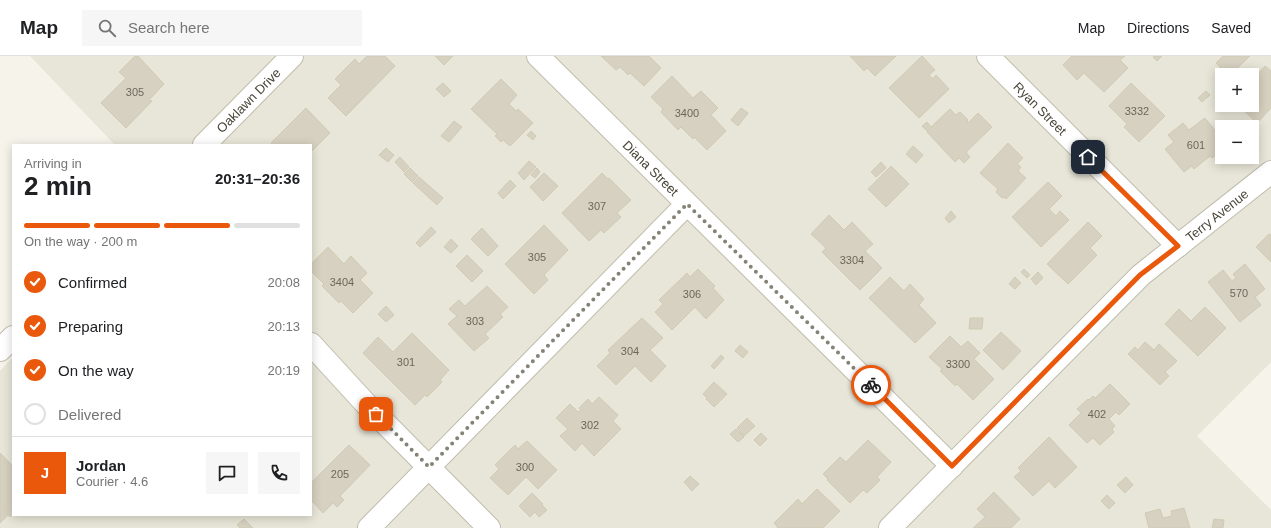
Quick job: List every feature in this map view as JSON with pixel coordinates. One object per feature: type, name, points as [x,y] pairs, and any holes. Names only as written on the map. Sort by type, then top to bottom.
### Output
[{"type":"street","name":"Oaklawn Drive","points":[[205,144],[292,56]]},
{"type":"street","name":"Diana Street","points":[[538,56],[952,466]]},
{"type":"street","name":"Ryan Street","points":[[988,56],[1178,246]]},
{"type":"street","name":"Terry Avenue","points":[[890,528],[1140,275],[1271,172]]},
{"type":"street","points":[[369,528],[687,204]]},
{"type":"street","points":[[0,350],[12,338]]},
{"type":"street","points":[[312,345],[366,404],[489,528]]},
{"type":"shaded area","points":[[30,56],[1271,56],[1271,362],[1197,436],[1271,510],[1271,528],[0,528],[0,371],[12,358],[12,516],[312,516],[312,144],[114,144]]},
{"type":"building","points":[[135,56],[138,56],[164,84],[149,100],[152,101],[126,128],[101,103],[126,78],[119,72]]},
{"type":"building","points":[[367,56],[385,56],[395,66],[346,116],[328,98],[341,85],[335,79],[355,59],[359,64]]},
{"type":"building","points":[[435,56],[453,56],[444,65]]},
{"type":"building","points":[[601,56],[649,56],[661,68],[644,86],[630,73],[628,75],[620,67],[616,70]]},
{"type":"building","points":[[850,56],[896,56],[875,76],[867,68],[864,71]]},
{"type":"building","points":[[922,56],[935,70],[929,75],[933,79],[936,75],[949,89],[919,118],[889,88]]},
{"type":"building","points":[[1072,56],[1125,56],[1120,60],[1128,68],[1104,92],[1084,73],[1077,80],[1063,65]]},
{"type":"building","points":[[1162,56],[1157,61],[1153,57]]},
{"type":"building","points":[[1223,56],[1250,56],[1237,68],[1221,68],[1216,63]]},
{"type":"building","points":[[1265,66],[1271,71],[1271,108],[1259,121],[1254,120],[1245,112],[1259,112],[1259,72]]},
{"type":"building","points":[[672,76],[693,98],[701,91],[718,108],[711,115],[726,131],[707,150],[681,127],[678,130],[661,112],[663,109],[651,97]]},
{"type":"building","points":[[501,79],[517,95],[509,104],[516,111],[518,109],[533,123],[510,146],[503,140],[501,142],[495,136],[497,134],[471,109]]},
{"type":"building","points":[[443,83],[451,91],[444,97],[436,89]]},
{"type":"building","points":[[1131,83],[1165,116],[1139,142],[1124,127],[1127,124],[1109,106]]},
{"type":"building","points":[[1206,91],[1210,95],[1202,102],[1198,98]]},
{"type":"building","points":[[306,108],[330,133],[312,151],[312,144],[271,143]]},
{"type":"building","points":[[741,108],[748,113],[738,126],[731,120]]},
{"type":"building","points":[[950,109],[956,115],[960,112],[968,120],[968,123],[978,113],[992,127],[966,152],[970,157],[964,163],[959,158],[955,162],[922,126],[927,122],[931,127]]},
{"type":"building","points":[[1205,118],[1215,130],[1215,156],[1212,158],[1210,156],[1194,169],[1192,166],[1184,172],[1165,149],[1174,142],[1168,135],[1183,123],[1189,130]]},
{"type":"building","points":[[454,121],[462,127],[449,142],[441,136]]},
{"type":"building","points":[[531,131],[536,136],[533,140],[527,135]]},
{"type":"building","points":[[1008,143],[1023,158],[1017,164],[1021,167],[1018,171],[1026,178],[1006,199],[1004,197],[1002,198],[996,192],[998,189],[980,173]]},
{"type":"building","points":[[913,146],[923,155],[916,163],[906,154]]},
{"type":"building","points":[[386,148],[394,155],[388,162],[379,155]]},
{"type":"building","points":[[400,157],[409,167],[404,172],[395,162]]},
{"type":"building","points":[[529,161],[536,167],[524,180],[518,173]]},
{"type":"building","points":[[881,162],[886,168],[876,177],[871,172]]},
{"type":"building","points":[[891,166],[909,184],[886,207],[868,189]]},
{"type":"building","points":[[410,168],[418,176],[412,182],[404,174]]},
{"type":"building","points":[[537,168],[540,172],[535,178],[531,175]]},
{"type":"building","points":[[544,173],[558,186],[543,201],[530,187]]},
{"type":"building","points":[[602,173],[631,200],[617,213],[621,217],[604,233],[601,230],[589,241],[562,213]]},
{"type":"building","points":[[419,177],[443,198],[437,205],[413,183]]},
{"type":"building","points":[[510,180],[516,186],[503,199],[498,193]]},
{"type":"building","points":[[1048,182],[1062,196],[1049,209],[1056,216],[1060,211],[1069,220],[1041,247],[1012,217]]},
{"type":"building","points":[[951,211],[956,217],[949,223],[945,218]]},
{"type":"building","points":[[829,215],[844,230],[852,222],[873,244],[865,251],[882,268],[860,290],[822,252],[826,248],[811,234]]},
{"type":"building","points":[[1088,222],[1102,236],[1090,248],[1097,255],[1068,284],[1047,264]]},
{"type":"building","points":[[544,225],[568,250],[544,275],[548,280],[534,294],[505,264]]},
{"type":"building","points":[[431,227],[436,232],[420,247],[416,243]]},
{"type":"building","points":[[482,228],[498,246],[488,256],[471,239]]},
{"type":"building","points":[[1269,234],[1271,235],[1271,262],[1256,247]]},
{"type":"building","points":[[451,239],[458,246],[451,253],[444,247]]},
{"type":"building","points":[[328,247],[344,264],[351,256],[367,273],[360,280],[373,293],[353,313],[341,301],[339,303],[322,286],[324,284],[312,272],[312,263]]},
{"type":"building","points":[[467,255],[483,271],[472,282],[456,266]]},
{"type":"building","points":[[1245,264],[1265,289],[1255,297],[1261,305],[1240,322],[1208,282],[1223,270],[1232,281],[1236,278],[1233,274]]},
{"type":"building","points":[[698,269],[715,286],[713,288],[724,300],[706,319],[695,307],[672,330],[655,312],[663,304],[659,300],[687,273],[690,277]]},
{"type":"building","points":[[1024,269],[1030,275],[1027,278],[1021,272]]},
{"type":"building","points":[[1038,272],[1043,278],[1036,285],[1031,279]]},
{"type":"building","points":[[890,277],[904,291],[910,284],[924,299],[919,305],[936,323],[915,343],[869,298]]},
{"type":"building","points":[[1015,277],[1021,283],[1015,289],[1009,284]]},
{"type":"building","points":[[487,286],[508,307],[500,314],[503,317],[485,334],[489,338],[474,351],[448,324],[457,316],[449,309],[459,300],[465,306]]},
{"type":"building","points":[[386,306],[394,315],[386,322],[378,314]]},
{"type":"building","points":[[1205,307],[1226,328],[1198,356],[1165,324],[1179,309],[1191,321]]},
{"type":"building","points":[[642,318],[663,338],[650,350],[666,366],[651,382],[635,366],[616,385],[597,366],[610,353],[608,350]]},
{"type":"building","points":[[970,318],[983,318],[982,329],[969,329]]},
{"type":"building","points":[[1001,332],[1021,351],[1003,370],[983,350]]},
{"type":"building","points":[[412,333],[449,370],[440,380],[442,382],[427,397],[425,395],[415,405],[363,353],[378,337],[393,352]]},
{"type":"building","points":[[950,336],[961,347],[968,341],[980,353],[974,359],[994,379],[973,400],[957,384],[955,386],[940,371],[942,369],[929,357]]},
{"type":"building","points":[[1145,342],[1154,350],[1159,344],[1177,361],[1165,372],[1169,376],[1160,385],[1128,354],[1135,347],[1138,350]]},
{"type":"building","points":[[740,345],[748,352],[743,358],[735,351]]},
{"type":"building","points":[[721,355],[724,358],[714,369],[711,366]]},
{"type":"building","points":[[714,382],[727,394],[714,407],[703,394]]},
{"type":"building","points":[[1110,384],[1130,404],[1119,415],[1116,412],[1109,419],[1115,426],[1112,429],[1114,432],[1100,445],[1093,438],[1087,443],[1069,425],[1081,413],[1077,409],[1088,399],[1089,400],[1093,396],[1095,398]]},
{"type":"building","points":[[599,397],[618,415],[613,421],[621,429],[594,456],[582,443],[575,451],[560,436],[568,429],[556,418],[570,404],[578,412],[581,410],[579,408],[588,399],[592,404]]},
{"type":"building","points":[[747,418],[755,426],[744,436],[737,428]]},
{"type":"building","points":[[736,429],[744,437],[738,442],[730,434]]},
{"type":"building","points":[[761,433],[767,439],[760,446],[754,440]]},
{"type":"building","points":[[1049,437],[1077,467],[1055,488],[1049,481],[1033,496],[1014,477],[1021,471],[1018,468]]},
{"type":"building","points":[[868,440],[891,462],[877,477],[880,480],[867,493],[863,490],[850,503],[823,474],[840,457],[846,462]]},
{"type":"building","points":[[527,441],[557,470],[538,489],[526,477],[508,495],[490,478],[499,469],[495,465],[515,445],[518,449]]},
{"type":"building","points":[[349,445],[370,465],[340,496],[344,500],[337,507],[333,503],[323,513],[312,501],[312,482]]},
{"type":"building","points":[[0,453],[12,465],[12,515],[10,517],[8,515],[0,523]]},
{"type":"building","points":[[690,476],[699,484],[692,491],[684,482]]},
{"type":"building","points":[[1126,477],[1133,485],[1125,493],[1117,485]]},
{"type":"building","points":[[817,489],[840,511],[823,528],[778,528],[774,523],[798,499],[802,504]]},
{"type":"building","points":[[994,492],[1020,519],[1011,528],[973,528],[985,517],[977,509]]},
{"type":"building","points":[[532,493],[547,510],[539,517],[535,512],[530,517],[519,506]]},
{"type":"building","points":[[1107,495],[1115,503],[1109,509],[1101,501]]},
{"type":"building","points":[[1184,508],[1190,528],[1149,528],[1145,513],[1160,509],[1163,518],[1172,516],[1171,511]]},
{"type":"building","points":[[244,519],[253,528],[240,528],[237,525]]},
{"type":"building","points":[[1214,519],[1224,520],[1223,528],[1212,528]]},
{"type":"way so far","points":[[376,414],[429,467],[687,204],[871,385]]},
{"type":"route","points":[[871,385],[952,466],[1140,275],[1178,246],[1088,157]]}]
